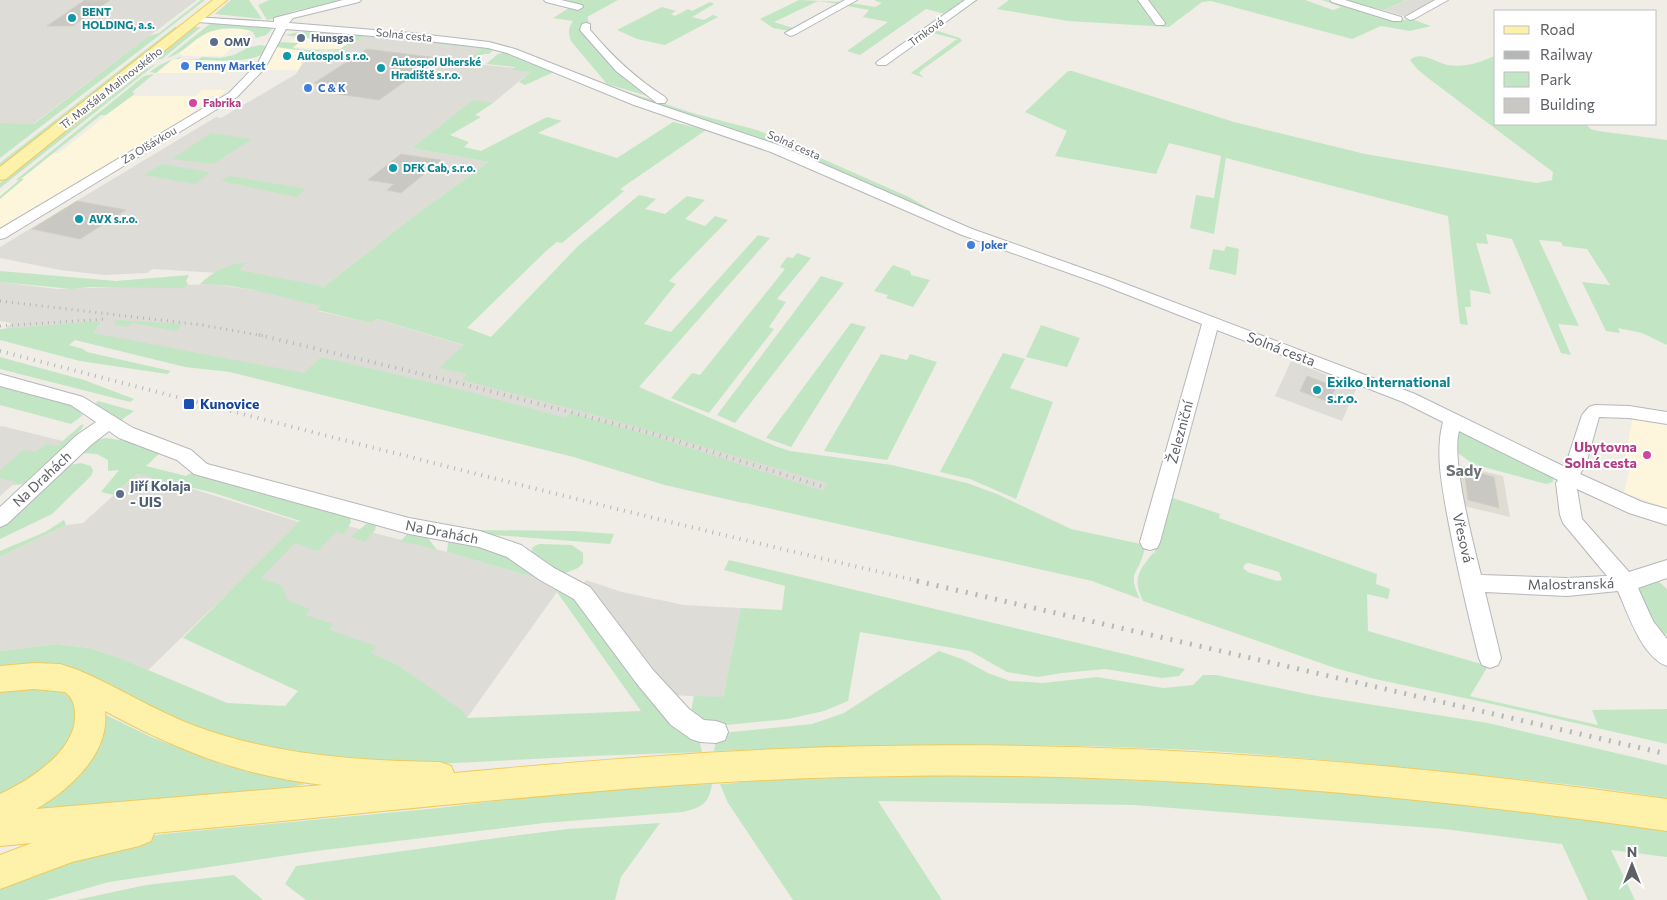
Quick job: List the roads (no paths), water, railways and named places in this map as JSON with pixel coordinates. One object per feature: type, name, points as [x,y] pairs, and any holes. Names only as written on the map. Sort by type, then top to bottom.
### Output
[{"type":"main road","name":"Tř. Maršála Malinovského","points":[[0,175],[222,0]]},
{"type":"main road","points":[[0,680],[56,676],[77,683],[189,738],[244,755],[297,765],[368,774],[431,777],[585,776]]},
{"type":"main road","points":[[0,811],[27,797],[51,781],[72,759],[84,741],[90,721],[90,710],[85,695],[77,683]]},
{"type":"main road","points":[[0,829],[320,802],[585,776],[805,763],[937,761],[1194,768],[1340,778],[1488,792],[1667,815]]},
{"type":"main road","points":[[0,872],[72,845],[142,828],[320,802]]},
{"type":"street","points":[[261,23],[356,0]]},
{"type":"street","points":[[549,0],[578,7]]},
{"type":"street","points":[[790,33],[852,0]]},
{"type":"street","name":"Trnková","points":[[882,63],[971,0]]},
{"type":"street","points":[[1143,0],[1160,23]]},
{"type":"street","points":[[1335,0],[1397,18]]},
{"type":"street","points":[[1410,17],[1443,0]]},
{"type":"street","name":"Za Olšávkou","points":[[0,235],[233,95],[266,60],[280,29],[290,16]]},
{"type":"street","points":[[198,19],[261,23],[280,29],[302,26]]},
{"type":"street","name":"Solná cesta","points":[[302,26],[493,46],[511,51],[656,108],[776,148],[990,241],[1105,280],[1401,395],[1453,419],[1568,484],[1667,517]]},
{"type":"street","points":[[586,26],[585,30],[610,61],[636,85],[661,100]]},
{"type":"street","name":"Solná cesta","points":[[602,87],[612,86],[661,100],[694,113],[763,132],[915,199],[941,213],[944,216],[943,221]]},
{"type":"street","name":"Železniční","points":[[1150,542],[1211,322]]},
{"type":"street","name":"Na Drahách","points":[[0,380],[77,401],[135,437],[184,455],[201,468],[409,526],[480,539],[514,551],[547,574],[582,593],[645,677],[680,717],[695,729],[716,732]]},
{"type":"street","points":[[1667,418],[1629,412],[1595,412],[1591,415],[1568,484],[1570,515],[1573,523],[1625,582],[1644,627],[1667,656]]},
{"type":"street","name":"Vřesová","points":[[1453,419],[1449,424],[1457,520],[1490,658]]},
{"type":"street","name":"Na Drahách","points":[[0,519],[84,440],[108,422]]},
{"type":"street","name":"Malostranská","points":[[1473,583],[1560,587],[1596,586],[1625,582],[1667,569]]},
{"type":"railway","points":[[0,301],[202,325],[261,335]]},
{"type":"railway","points":[[0,326],[106,319]]},
{"type":"railway","points":[[261,335],[459,383],[654,434],[824,487]]},
{"type":"railway","points":[[0,351],[576,499],[923,582]]},
{"type":"railway","points":[[917,581],[1667,754]]},
{"type":"place","name":"BENT HOLDING, a.s.","points":[[72,18]]},
{"type":"place","name":"Hunsgas","points":[[301,38]]},
{"type":"place","name":"OMV","points":[[214,42]]},
{"type":"place","name":"Autospol s r.o.","points":[[287,56]]},
{"type":"place","name":"Penny Market","points":[[185,66]]},
{"type":"place","name":"Autospol Uherské Hradiště s.r.o.","points":[[381,68]]},
{"type":"place","name":"C & K","points":[[308,88]]},
{"type":"place","name":"Fabrika","points":[[193,103]]},
{"type":"place","name":"DFK Cab, s.r.o.","points":[[393,168]]},
{"type":"place","name":"AVX s.r.o.","points":[[79,219]]},
{"type":"place","name":"Joker","points":[[971,245]]},
{"type":"place","name":"Exiko International s.r.o.","points":[[1317,390]]},
{"type":"place","name":"Kunovice","points":[[189,404]]},
{"type":"place","name":"Ubytovna Solná cesta","points":[[1647,455]]},
{"type":"place","name":"Jiří Kolaja - UIS","points":[[120,494]]},
{"type":"district","name":"Sady","points":[[1464,470]]}]
